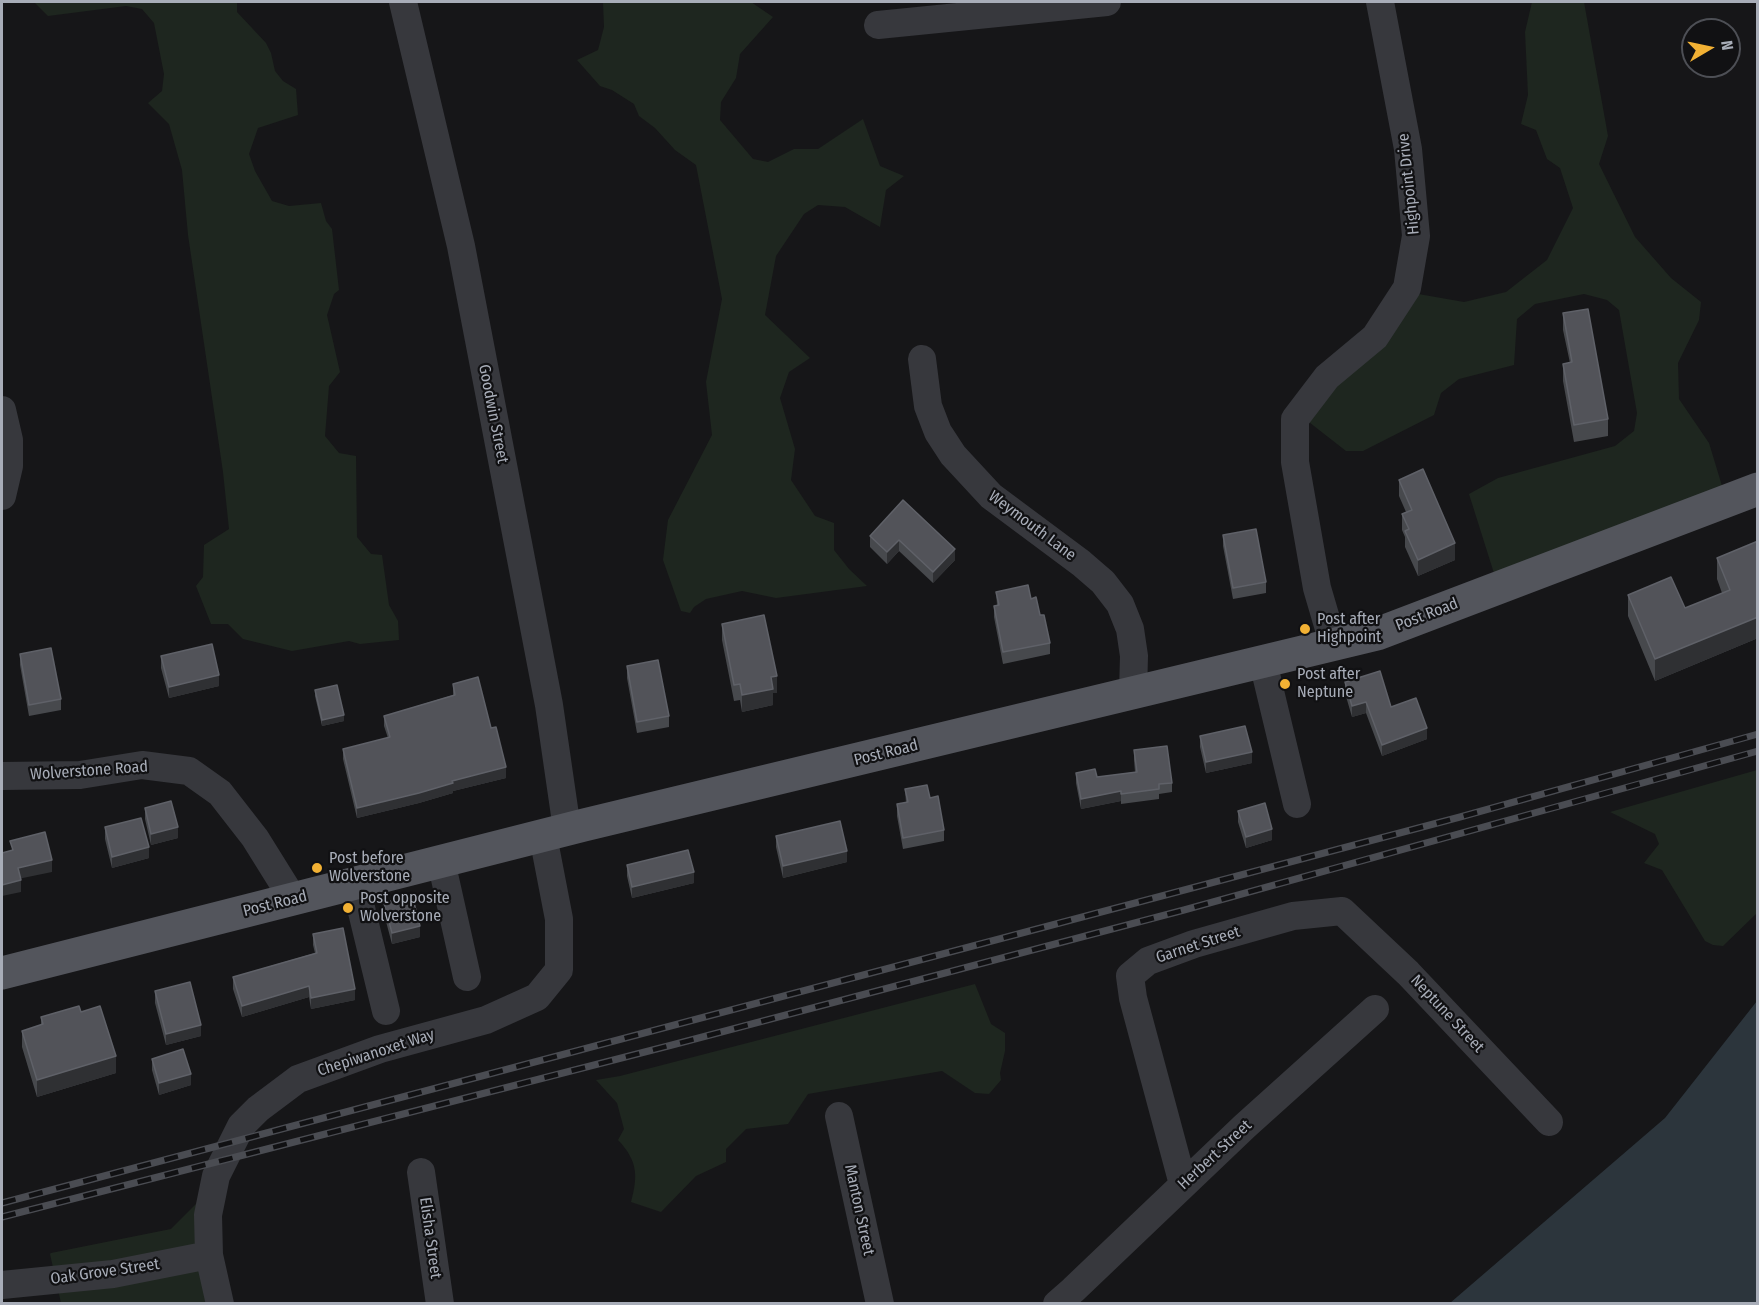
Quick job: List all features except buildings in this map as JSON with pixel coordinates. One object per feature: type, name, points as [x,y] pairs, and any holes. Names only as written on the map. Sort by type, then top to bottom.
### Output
[{"type":"main road","name":"Post Road","points":[[2,973],[555,832],[1334,646],[1377,634],[1758,489]]},
{"type":"street","name":"Goodwin Street","points":[[403,2],[461,246],[549,705],[555,832]]},
{"type":"street","points":[[879,25],[1107,2]]},
{"type":"street","name":"Highpoint Drive","points":[[1334,646],[1317,588],[1295,462],[1295,419],[1327,377],[1375,336],[1407,288],[1416,236],[1407,149],[1380,2]]},
{"type":"street","name":"Weymouth Lane","points":[[922,359],[927,406],[938,432],[953,455],[991,496],[1081,563],[1103,582],[1120,604],[1130,629],[1134,656],[1132,693]]},
{"type":"street","points":[[2,410],[9,440],[9,466],[2,496]]},
{"type":"street","points":[[1263,662],[1297,804]]},
{"type":"street","name":"Wolverstone Road","points":[[2,776],[80,775],[142,765],[189,771],[220,793],[255,838],[293,899]]},
{"type":"street","name":"Chepiwanoxet Way","points":[[220,1304],[209,1255],[208,1215],[216,1176],[241,1126],[258,1109],[298,1079],[380,1049],[486,1020],[537,997],[559,970],[555,832]]},
{"type":"street","points":[[441,861],[467,977]]},
{"type":"street","points":[[355,883],[386,1011]]},
{"type":"street","name":"Neptune Street","points":[[1342,911],[1408,972],[1549,1122]]},
{"type":"street","name":"Garnet Street","points":[[1183,1185],[1133,998],[1130,976],[1148,961],[1194,944],[1293,916],[1342,911]]},
{"type":"street","name":"Herbert Street","points":[[1073,1299],[1183,1185],[1375,1009]]},
{"type":"street","name":"Manton Street","points":[[839,1116],[880,1304]]},
{"type":"street","name":"Elisha Street","points":[[422,1172],[440,1304]]},
{"type":"street","name":"Oak Grove Street","points":[[2,1285],[113,1274],[209,1255]]},
{"type":"shaded area","points":[[34,2],[237,2],[237,12],[266,43],[275,71],[283,81],[296,89],[298,115],[258,128],[249,154],[255,171],[272,201],[289,206],[321,203],[326,221],[332,229],[339,290],[334,294],[327,315],[340,372],[329,386],[325,436],[339,453],[356,456],[357,537],[371,554],[382,555],[389,605],[398,621],[399,640],[360,644],[349,641],[292,651],[243,639],[228,624],[211,624],[196,586],[203,577],[204,545],[229,529],[223,472],[188,235],[182,170],[169,124],[148,103],[162,91],[164,74],[154,23],[142,9],[126,6],[48,16]]},
{"type":"shaded area","points":[[603,2],[751,2],[773,17],[740,54],[736,78],[721,102],[720,120],[753,159],[768,162],[794,149],[818,149],[863,119],[880,166],[904,176],[886,190],[880,227],[845,207],[818,205],[804,214],[776,256],[765,315],[810,358],[789,372],[780,398],[795,449],[791,480],[815,516],[834,523],[834,550],[867,586],[776,598],[742,591],[706,599],[694,607],[690,613],[681,611],[663,560],[668,520],[712,435],[706,382],[722,299],[696,165],[675,150],[655,128],[639,116],[634,104],[612,90],[600,86],[577,60],[598,50],[604,27]]},
{"type":"shaded area","points":[[1532,2],[1584,2],[1608,136],[1599,164],[1635,237],[1671,278],[1701,302],[1699,320],[1678,363],[1679,399],[1709,443],[1726,499],[1498,586],[1469,494],[1498,478],[1615,446],[1634,431],[1637,413],[1619,310],[1607,300],[1584,294],[1535,304],[1517,319],[1514,365],[1459,379],[1441,393],[1434,415],[1363,451],[1346,451],[1305,419],[1407,292],[1464,302],[1506,292],[1547,260],[1573,208],[1560,168],[1547,159],[1536,130],[1521,124],[1528,95],[1525,32]]},
{"type":"shaded area","points":[[1757,770],[1757,913],[1723,946],[1713,945],[1705,941],[1662,870],[1644,863],[1659,844],[1655,834],[1610,812]]},
{"type":"shaded area","points":[[975,984],[991,1024],[1005,1033],[1001,1080],[989,1094],[975,1093],[942,1071],[808,1094],[788,1124],[746,1129],[726,1149],[726,1162],[696,1176],[661,1212],[631,1202],[635,1184],[635,1169],[625,1148],[618,1140],[624,1129],[617,1103],[596,1080],[620,1076]]},
{"type":"shaded area","points":[[1757,1001],[1757,1303],[1450,1303],[1665,1118]]},
{"type":"shaded area","points":[[209,1191],[221,1303],[61,1303],[51,1253],[171,1229]]},
{"type":"railway","points":[[2,1203],[1460,817],[1758,734]]},
{"type":"railway","points":[[2,1217],[672,1045],[1184,910],[1758,751]]},
{"type":"place","name":"Post after Highpoint","points":[[1305,629]]},
{"type":"place","name":"Post after Neptune","points":[[1285,684]]},
{"type":"place","name":"Post before Wolverstone","points":[[317,868]]},
{"type":"place","name":"Post opposite Wolverstone","points":[[348,908]]}]
